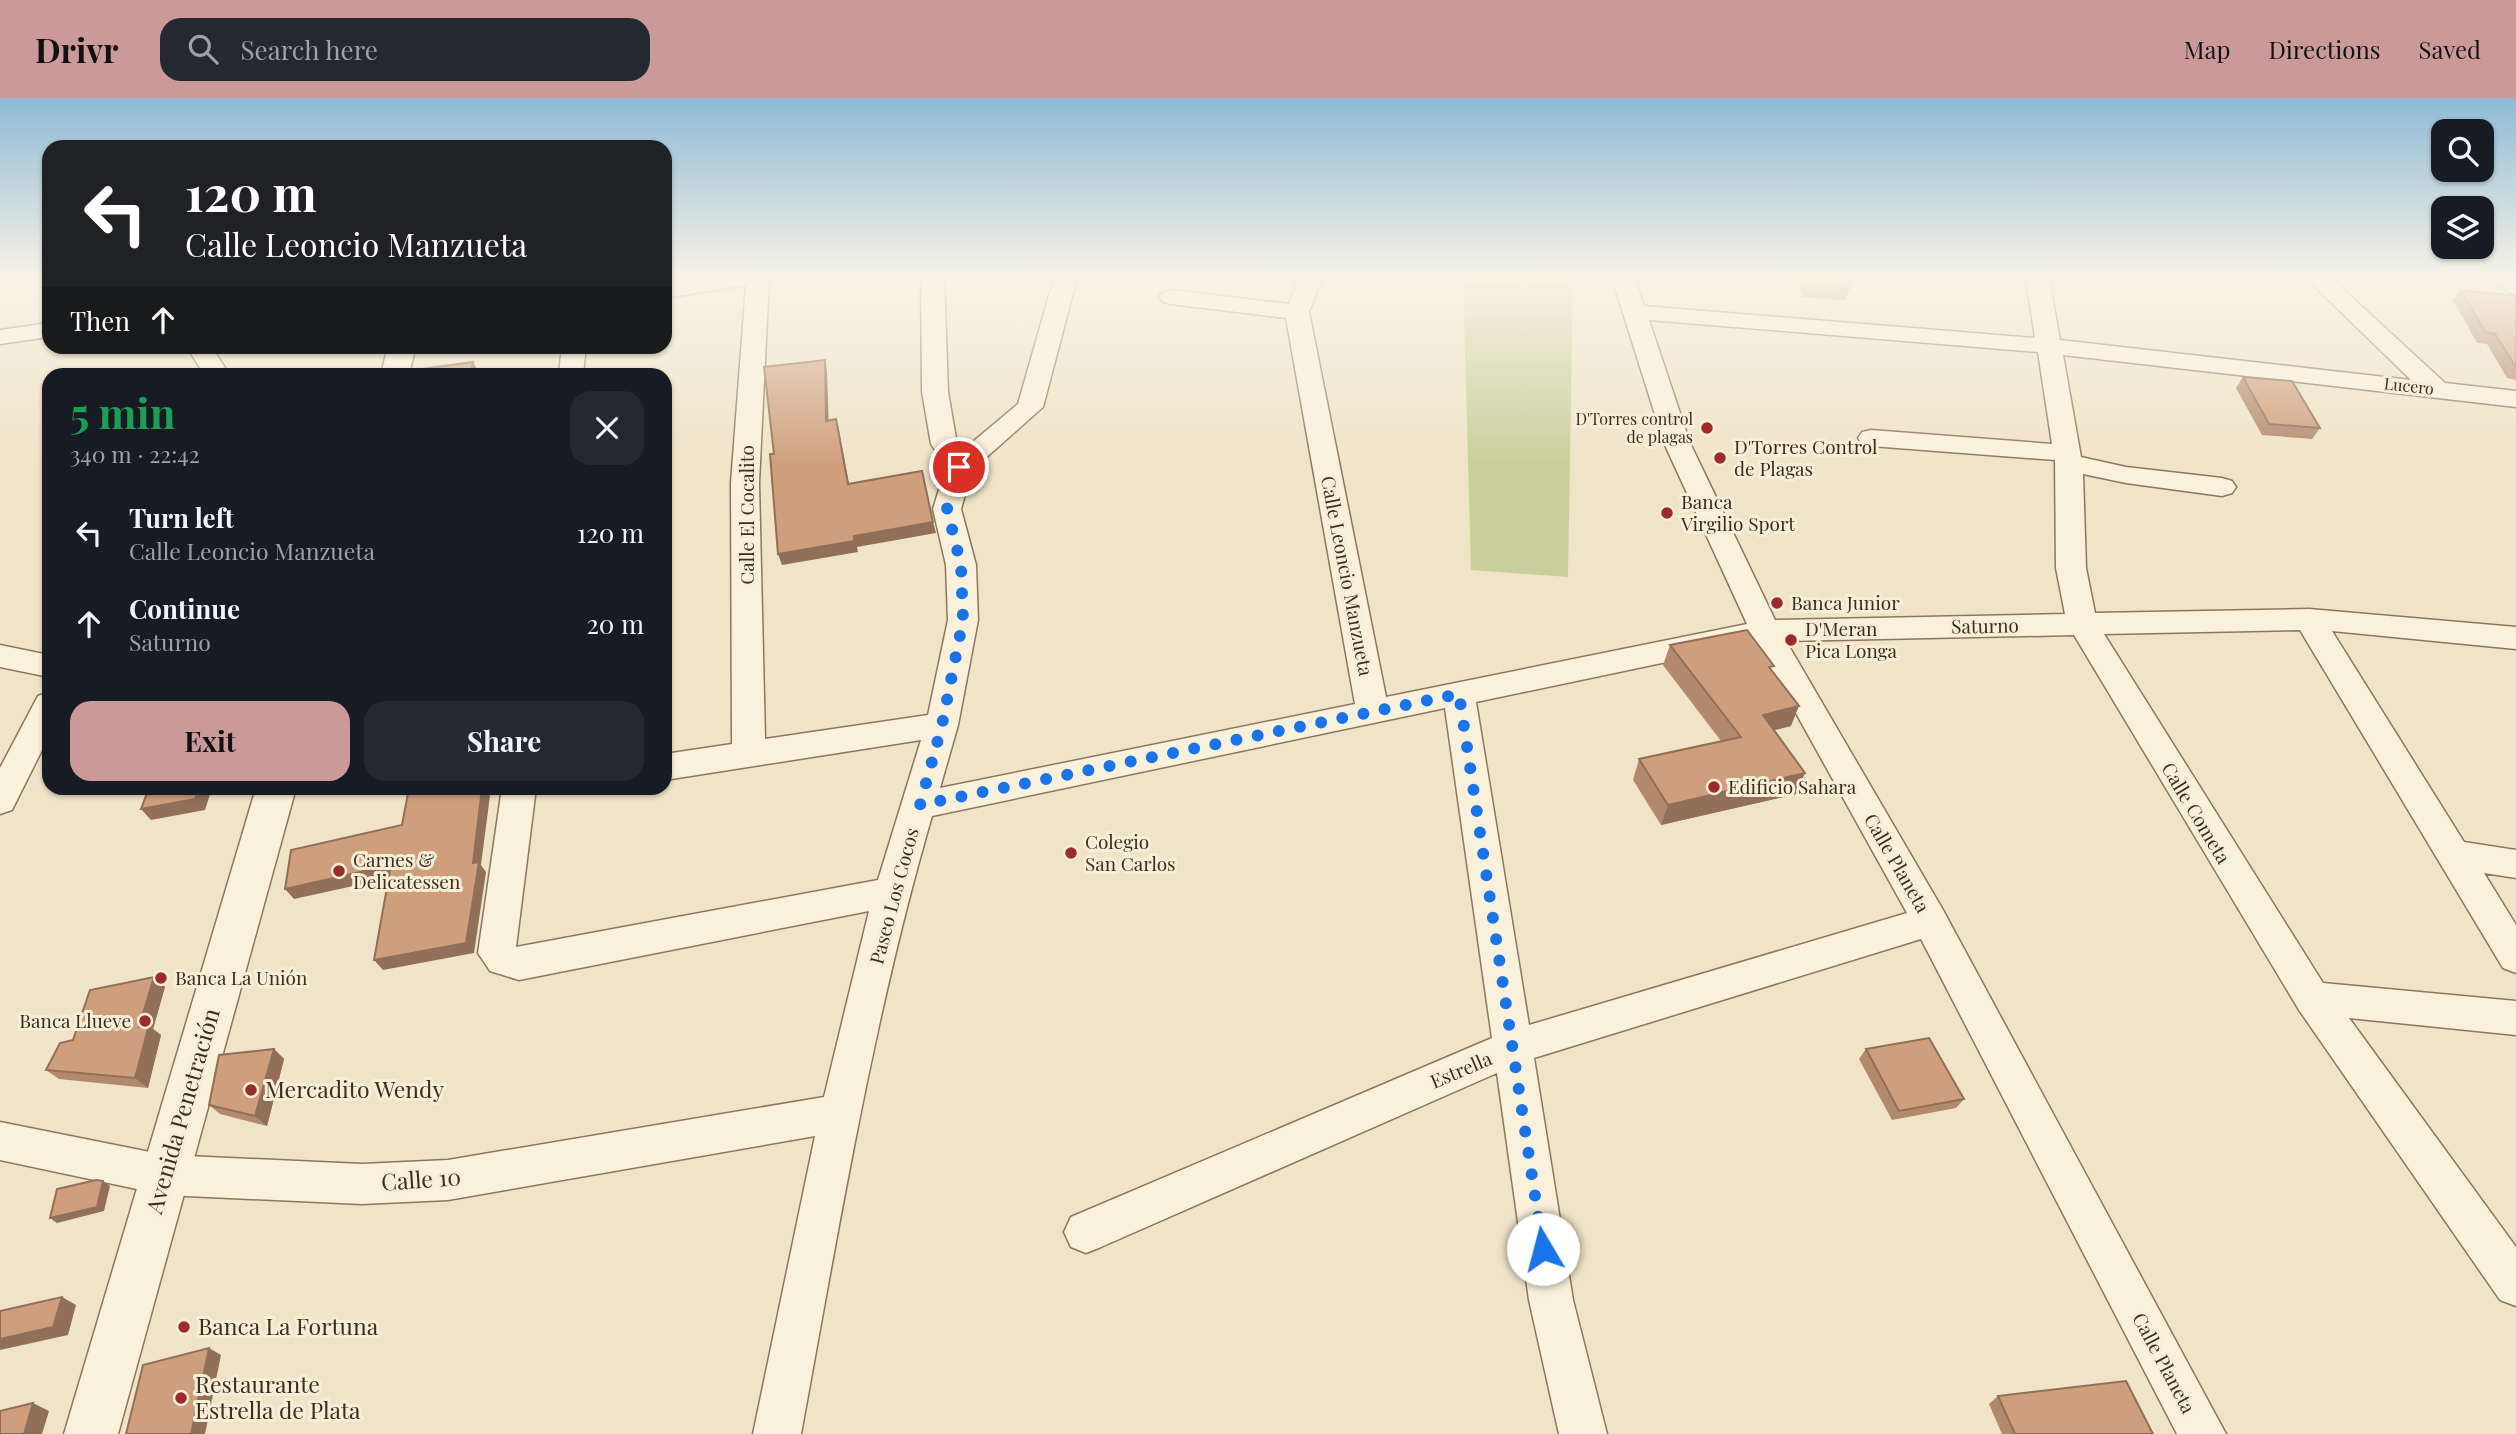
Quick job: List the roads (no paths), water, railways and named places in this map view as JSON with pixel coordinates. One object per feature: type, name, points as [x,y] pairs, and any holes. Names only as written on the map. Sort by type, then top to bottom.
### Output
[{"type":"street","name":"Calle El Cocalito","points":[[749,752],[745,483],[754,340]]},
{"type":"street","points":[[934,340],[935,392],[944,444],[959,467],[1030,407],[1049,340]]},
{"type":"street","name":"Calle Leoncio Manzueta","points":[[1302,340],[1373,712]]},
{"type":"street","name":"Calle Planeta","points":[[1643,340],[1677,443],[1765,631],[1930,921],[2203,1434]]},
{"type":"street","name":"Lucero","points":[[1980,340],[2516,399]]},
{"type":"street","name":"Calle Cometa","points":[[2048,340],[2068,458],[2071,568],[2082,624],[2312,998],[2516,1284]]},
{"type":"street","points":[[2383,340],[2436,389]]},
{"type":"street","points":[[1871,438],[2068,458],[2126,475],[2222,487]]},
{"type":"street","name":"Paseo Los Cocos","points":[[777,1434],[840,1113],[892,892],[942,725],[963,620],[961,565],[947,509],[959,467]]},
{"type":"street","points":[[2309,620],[2516,957]]},
{"type":"street","name":"Saturno","points":[[1459,694],[1765,631],[2309,620],[2516,638]]},
{"type":"street","points":[[0,656],[42,665]]},
{"type":"street","points":[[920,805],[1459,694],[1551,1300],[1583,1434]]},
{"type":"street","points":[[0,801],[42,718]]},
{"type":"street","points":[[672,766],[749,752],[942,725]]},
{"type":"street","name":"Avenida Penetración","points":[[91,1434],[273,795]]},
{"type":"street","points":[[527,795],[497,953],[503,960],[519,964],[892,892]]},
{"type":"street","points":[[2454,855],[2516,864]]},
{"type":"street","name":"Estrella","points":[[1086,1232],[1513,1047],[1930,921]]},
{"type":"street","points":[[2312,998],[2516,1018]]},
{"type":"street","name":"Calle 10","points":[[0,1141],[165,1175],[362,1184],[448,1180],[840,1113]]},
{"type":"place","name":"D'Torres control de plagas","points":[[1707,428]]},
{"type":"place","name":"D'Torres Control de Plagas","points":[[1720,458]]},
{"type":"place","name":"Banca Virgilio Sport","points":[[1667,513]]},
{"type":"place","name":"Banca Junior","points":[[1777,603]]},
{"type":"place","name":"D'Meran Pica Longa","points":[[1791,640]]},
{"type":"place","name":"Edificio Sahara","points":[[1714,787]]},
{"type":"place","name":"Colegio San Carlos","points":[[1071,853]]},
{"type":"place","name":"Carnes & Delicatessen","points":[[339,871]]},
{"type":"place","name":"Banca La Unión","points":[[161,978]]},
{"type":"place","name":"Banca Llueve","points":[[145,1021]]},
{"type":"place","name":"Mercadito Wendy","points":[[251,1090]]},
{"type":"place","name":"Banca La Fortuna","points":[[184,1327]]},
{"type":"place","name":"Restaurante Estrella de Plata","points":[[181,1398]]}]
